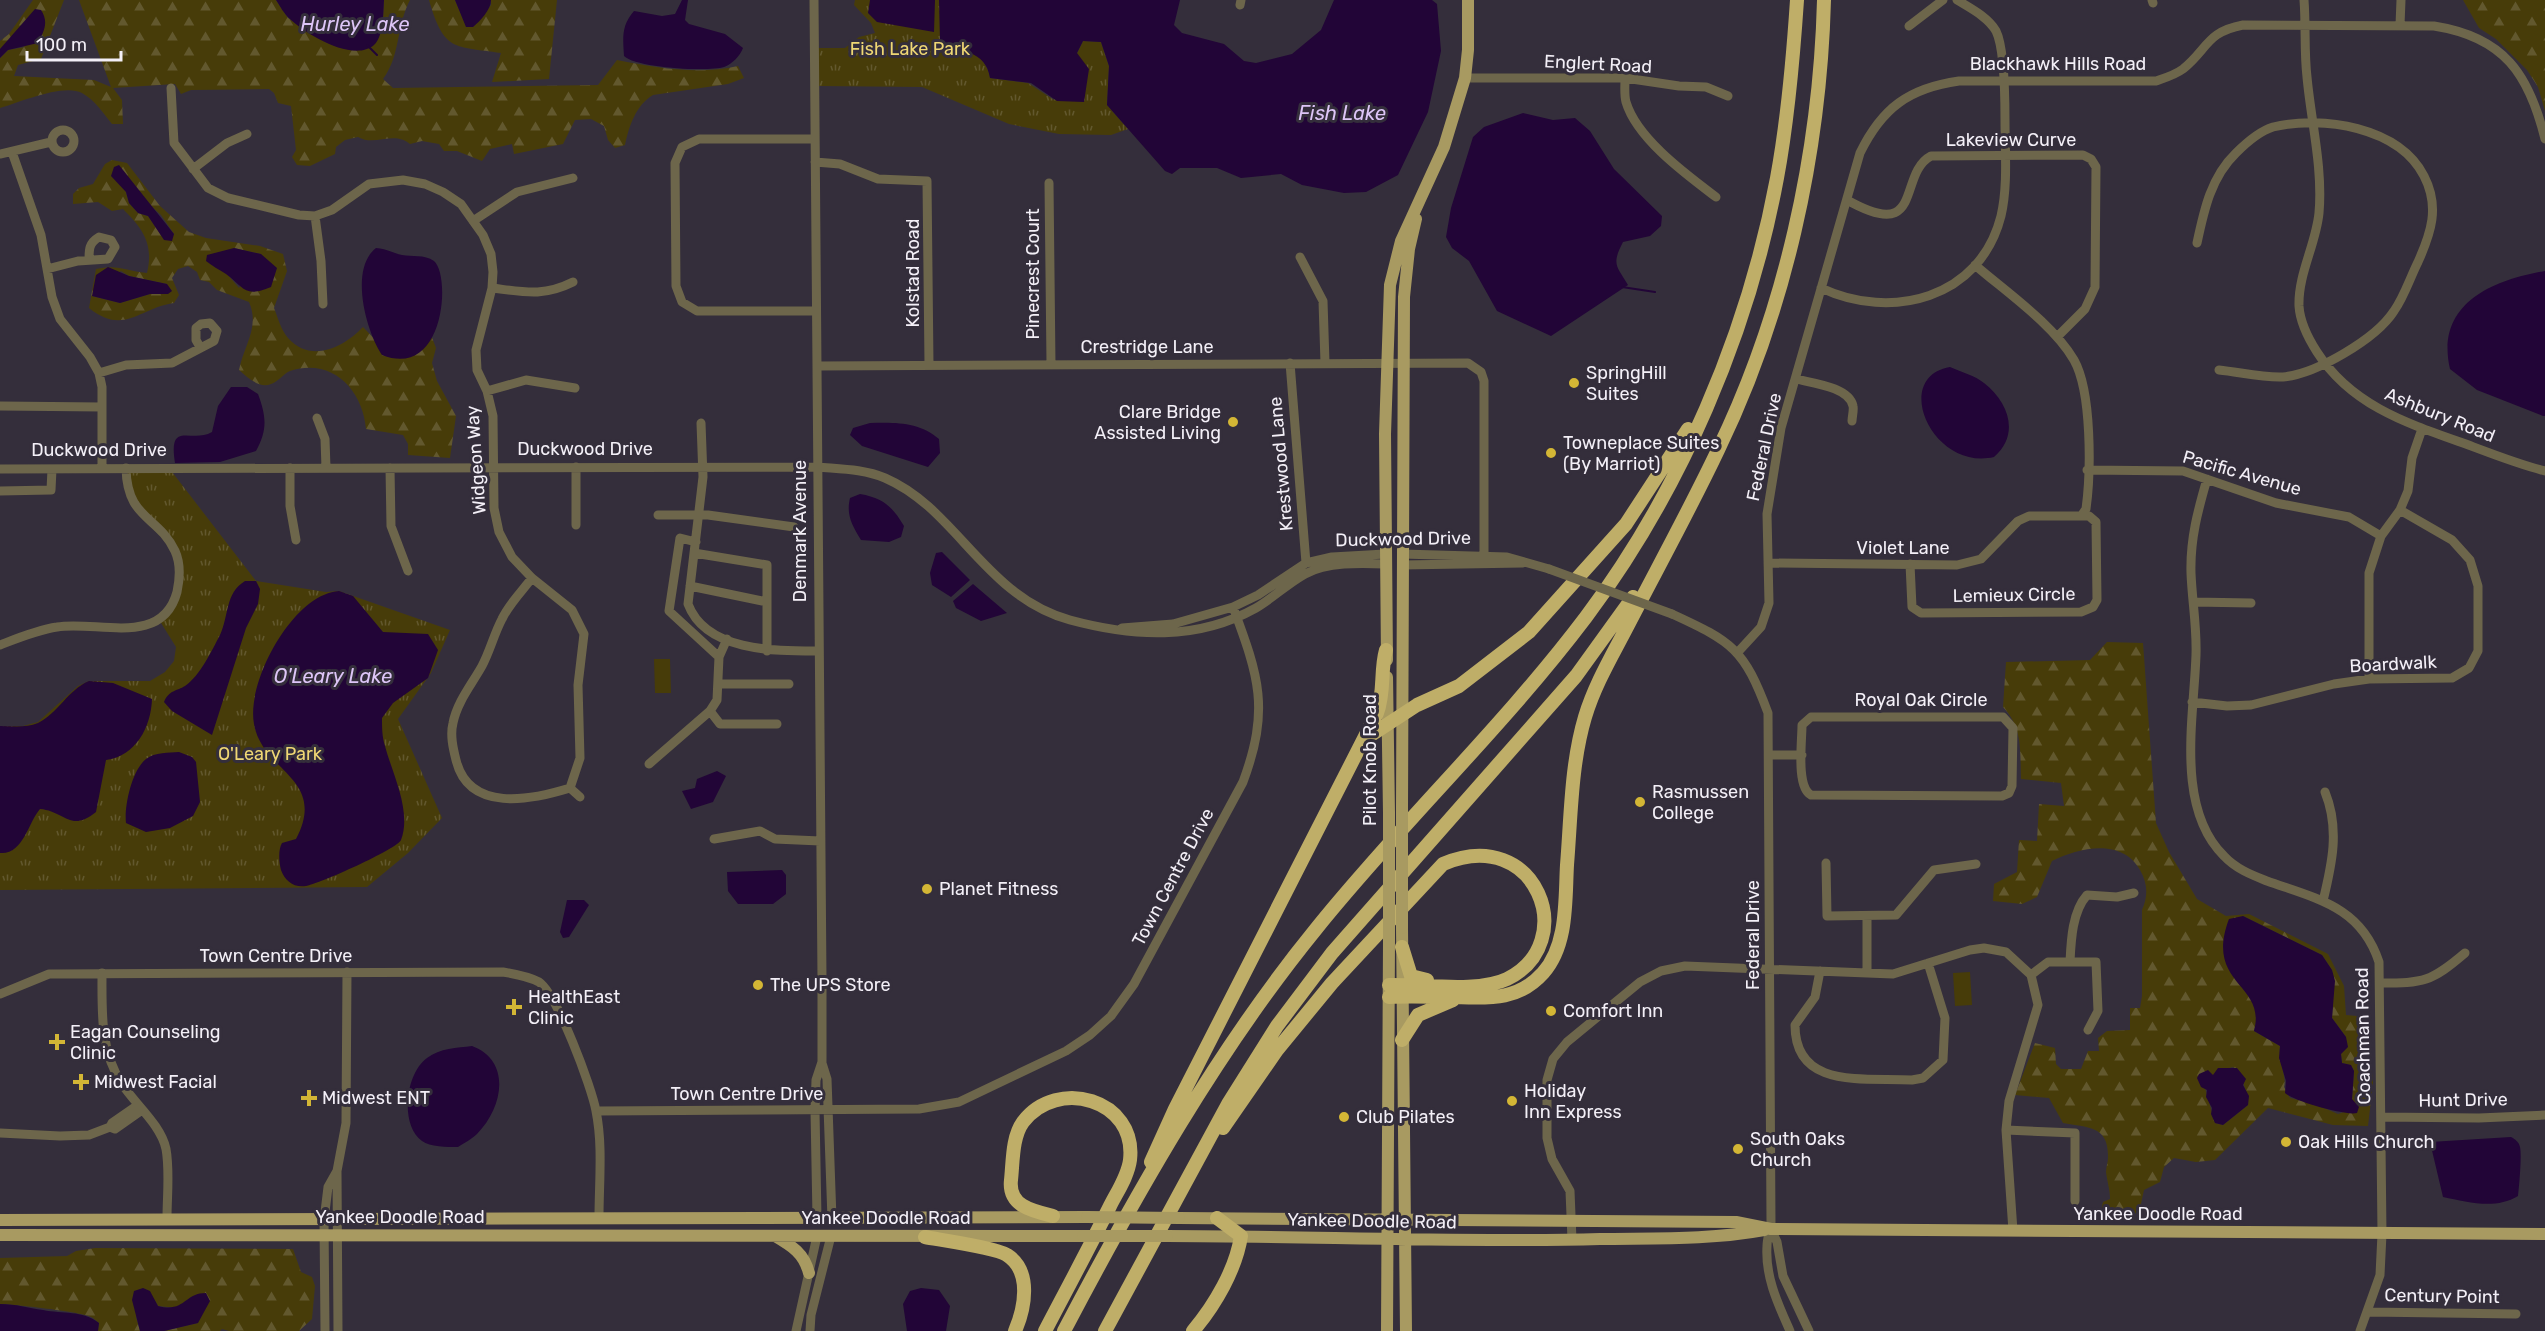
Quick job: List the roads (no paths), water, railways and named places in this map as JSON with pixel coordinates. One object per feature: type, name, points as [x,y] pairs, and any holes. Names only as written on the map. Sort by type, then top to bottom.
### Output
[{"type":"highway","points":[[1064,1331],[1133,1205],[1221,1061],[1314,931],[1394,836],[1528,690],[1587,616],[1658,504],[1712,392],[1737,327],[1757,264],[1777,180],[1789,104],[1797,0]]},
{"type":"highway","points":[[1395,991],[1487,999],[1519,991],[1532,983],[1552,961],[1562,932],[1575,764],[1585,718],[1603,669],[1719,450],[1743,394],[1782,280],[1796,222],[1816,114],[1824,0]]},
{"type":"highway","points":[[1362,744],[1389,722],[1459,686],[1529,632],[1557,604],[1626,524],[1712,392]]},
{"type":"highway","points":[[1106,1331],[1182,1186],[1228,1104],[1277,1026],[1325,962],[1576,676],[1626,610],[1678,527]]},
{"type":"highway","points":[[1133,1205],[1175,1110],[1362,744],[1382,699],[1382,664],[1386,650]]},
{"type":"highway","points":[[1182,1186],[1277,1050],[1318,1000],[1443,864],[1463,855],[1484,854],[1507,860],[1527,875],[1540,896],[1545,920],[1538,948],[1521,970],[1506,980],[1487,985],[1446,985],[1395,991]]},
{"type":"highway","points":[[1396,944],[1411,976],[1446,985]]},
{"type":"highway","points":[[1402,1040],[1418,1015],[1460,997]]},
{"type":"highway","points":[[1045,1331],[1128,1170],[1129,1139],[1121,1120],[1104,1105],[1082,1097],[1038,1106],[1022,1124],[1014,1149],[1010,1191],[1022,1206],[1053,1216]]},
{"type":"highway","points":[[1193,1331],[1227,1278],[1238,1252],[1241,1236],[1218,1218]]},
{"type":"highway","points":[[925,1237],[1006,1254],[1022,1270],[1024,1292],[1021,1317],[1015,1331]]},
{"type":"main road","name":"Pilot Knob Road","points":[[1388,1331],[1388,1220],[1396,944],[1389,813],[1385,559],[1390,285],[1401,241],[1444,147],[1465,78],[1468,50],[1468,0]]},
{"type":"main road","name":"Pilot Knob Road","points":[[1396,944],[1402,927],[1404,297],[1409,249],[1422,194]]},
{"type":"main road","name":"Duckwood Drive","points":[[1385,559],[1402,560]]},
{"type":"main road","name":"Pilot Knob Road","points":[[1395,991],[1402,1040],[1406,1331]]},
{"type":"main road","name":"Yankee Doodle Road","points":[[0,1220],[167,1218],[339,1221],[599,1217],[832,1219],[1053,1216],[1736,1222],[1771,1229]]},
{"type":"main road","points":[[521,1236],[593,1229],[599,1223],[599,1217]]},
{"type":"main road","name":"Denmark Avenue","points":[[817,1236],[818,1218]]},
{"type":"main road","name":"Denmark Avenue","points":[[831,1236],[832,1219]]},
{"type":"main road","name":"Yankee Doodle Road","points":[[0,1235],[1241,1236],[1406,1241],[1731,1236],[1771,1229],[2545,1234]]},
{"type":"main road","points":[[774,1236],[796,1248],[806,1261],[809,1273]]},
{"type":"street","name":"Denmark Avenue","points":[[814,0],[822,1062],[827,1079],[832,1219]]},
{"type":"street","points":[[1909,26],[1943,0]]},
{"type":"street","points":[[1821,288],[1874,304],[1911,302],[1947,288],[1975,264],[1991,242],[2001,218],[2004,195],[2005,81],[1996,31],[1983,17],[1957,0]]},
{"type":"street","name":"Ashbury Road","points":[[2304,0],[2306,74],[2319,212],[2314,242],[2301,284],[2299,307],[2306,335],[2325,364],[2344,385],[2366,403],[2422,429],[2545,471]]},
{"type":"street","points":[[2400,25],[2401,0]]},
{"type":"street","name":"Blackhawk Hills Road","points":[[1959,81],[2156,81],[2183,69],[2208,40],[2227,28],[2243,25],[2434,26],[2456,29],[2481,39],[2503,54],[2518,71],[2530,90],[2545,139]]},
{"type":"street","name":"Englert Road","points":[[1465,78],[1625,78],[1679,86],[1707,87],[1728,96]]},
{"type":"street","points":[[1625,78],[1626,103],[1649,137],[1679,167],[1716,197]]},
{"type":"street","name":"Federal Drive","points":[[1771,1229],[1768,713],[1755,679],[1738,652],[1761,627],[1769,603],[1767,514],[1782,428],[1860,153],[1870,133],[1887,112],[1910,94],[1935,84],[1959,81]]},
{"type":"street","points":[[171,88],[173,137],[180,154],[208,188],[228,198],[298,215],[315,216],[321,261],[323,304]]},
{"type":"street","points":[[2197,243],[2211,190],[2235,153],[2253,138],[2272,128],[2312,123],[2357,128],[2398,148],[2413,160],[2423,174],[2434,208],[2429,238],[2394,312],[2373,334],[2325,364],[2283,377],[2219,370]]},
{"type":"street","points":[[193,169],[227,143],[247,134]]},
{"type":"street","points":[[161,140],[173,137]]},
{"type":"street","points":[[815,139],[699,139],[682,147],[675,163],[676,259],[678,294],[682,302],[697,311],[816,311]]},
{"type":"street","points":[[0,154],[51,142]]},
{"type":"street","points":[[12,152],[41,235],[52,297],[60,319],[90,357],[99,373],[102,407],[102,468]]},
{"type":"street","name":"Lakeview Curve","points":[[1847,200],[1883,215],[1900,209],[1908,198],[1918,166],[1931,156],[2083,155],[2091,159],[2096,167],[2095,287],[2085,309],[2057,337]]},
{"type":"street","name":"Kolstad Road","points":[[815,162],[840,164],[878,179],[927,181],[929,365]]},
{"type":"street","points":[[473,221],[517,192],[573,177]]},
{"type":"street","name":"Widgeon Way","points":[[315,216],[332,210],[369,184],[403,180],[424,184],[443,192],[461,204],[483,235],[491,254],[492,288],[476,350],[477,370],[487,392],[493,416],[494,508],[499,532],[512,557],[532,578],[572,610],[584,634],[579,685],[580,758],[570,788]]},
{"type":"street","name":"Pinecrest Court","points":[[1049,183],[1050,364]]},
{"type":"street","points":[[1300,257],[1323,301],[1325,363]]},
{"type":"street","points":[[47,269],[89,260]]},
{"type":"street","points":[[1975,264],[2057,337],[2074,361],[2085,388],[2086,509],[2080,516]]},
{"type":"street","points":[[492,288],[534,293],[554,291],[573,282]]},
{"type":"street","points":[[99,373],[126,365],[172,363],[200,346]]},
{"type":"street","name":"Crestridge Lane","points":[[817,366],[1459,362],[1476,367],[1484,381],[1484,557]]},
{"type":"street","name":"Krestwood Lane","points":[[1290,363],[1306,563]]},
{"type":"street","points":[[1796,379],[1838,391],[1847,396],[1853,405],[1852,421]]},
{"type":"street","points":[[487,392],[526,380],[575,388]]},
{"type":"street","points":[[0,406],[102,407]]},
{"type":"street","points":[[317,418],[325,439],[326,468]]},
{"type":"street","points":[[701,423],[699,516],[688,604],[693,617],[704,629],[727,639],[767,651],[819,651]]},
{"type":"street","points":[[2370,679],[2369,573],[2381,536],[2400,510],[2408,491],[2412,458],[2422,429]]},
{"type":"street","points":[[576,467],[576,525]]},
{"type":"street","name":"Duckwood Drive","points":[[0,469],[818,467],[862,471],[884,477],[930,507],[980,563],[1004,584],[1033,603],[1069,619],[1117,629],[1164,635],[1235,612],[1257,608],[1309,572],[1385,559]]},
{"type":"street","points":[[0,645],[58,626],[136,628],[155,621],[167,610],[176,596],[180,580],[179,564],[169,541],[131,500],[126,486],[126,468]]},
{"type":"street","points":[[290,468],[290,506],[296,540]]},
{"type":"street","points":[[390,468],[391,525],[408,571]]},
{"type":"street","points":[[0,491],[51,490],[52,469]]},
{"type":"street","name":"Pacific Avenue","points":[[2087,470],[2183,471],[2276,503],[2349,517],[2381,536]]},
{"type":"street","name":"Coachman Road","points":[[2207,479],[2195,519],[2191,546],[2196,653],[2191,741],[2200,821],[2210,840],[2225,858],[2245,872],[2323,901],[2360,923],[2373,942],[2379,962],[2382,1234],[2380,1275],[2369,1312],[2360,1331]]},
{"type":"street","name":"Boardwalk","points":[[2192,702],[2227,706],[2251,705],[2334,684],[2370,679],[2452,678],[2469,668],[2478,651],[2478,585],[2470,560],[2452,540],[2400,510]]},
{"type":"street","points":[[658,515],[699,516],[794,527]]},
{"type":"street","name":"Violet Lane","points":[[1767,563],[1957,565],[1981,559],[2018,521],[2029,516],[2080,516]]},
{"type":"street","name":"Lemieux Circle","points":[[1910,564],[1912,607],[1921,613],[2081,612],[2093,607],[2097,600],[2097,535],[2096,522],[2088,516],[2080,516]]},
{"type":"street","points":[[696,542],[680,538],[669,611],[719,657]]},
{"type":"street","points":[[694,553],[767,566],[767,651]]},
{"type":"street","name":"Duckwood Drive","points":[[1235,612],[1306,563],[1332,557],[1385,559]]},
{"type":"street","name":"Duckwood Drive","points":[[1402,560],[1484,557],[1518,559],[1523,563]]},
{"type":"street","name":"Duckwood Drive","points":[[1402,560],[1523,563],[1549,569],[1672,614],[1710,632],[1738,652]]},
{"type":"street","points":[[532,578],[503,617],[484,662],[458,708],[452,725],[453,744],[464,778],[476,790],[490,797],[508,800],[542,797],[570,788],[580,797]]},
{"type":"street","points":[[690,586],[767,602]]},
{"type":"street","points":[[2194,602],[2251,603]]},
{"type":"street","name":"Town Centre Drive","points":[[0,994],[49,975],[503,972],[540,983],[555,1002],[589,1084],[597,1112],[910,1110],[958,1102],[1066,1051],[1090,1035],[1111,1016],[1134,984],[1243,782],[1252,757],[1257,732],[1259,700],[1256,671],[1235,612]]},
{"type":"street","points":[[649,764],[710,711],[717,700],[720,684],[719,657],[727,639]]},
{"type":"street","points":[[720,684],[789,684]]},
{"type":"street","points":[[710,711],[720,724],[777,724]]},
{"type":"street","name":"Royal Oak Circle","points":[[1811,717],[2003,717],[2013,728],[2012,786],[2009,793],[2002,796],[1811,795],[1802,786],[1802,755],[1802,725],[1811,717]]},
{"type":"street","points":[[1769,755],[1802,755]]},
{"type":"street","points":[[2323,901],[2334,859],[2333,817],[2325,792]]},
{"type":"street","points":[[714,839],[760,831],[775,839],[820,840]]},
{"type":"street","points":[[1826,863],[1827,916],[1867,917],[1896,915],[1934,870],[1944,866],[1976,864]]},
{"type":"street","points":[[2070,962],[2071,937],[2082,900],[2087,895],[2117,897],[2134,893]]},
{"type":"street","points":[[1867,917],[1867,973]]},
{"type":"street","points":[[1572,1240],[1570,1191],[1552,1159],[1546,1138],[1547,1080],[1553,1059],[1567,1042],[1640,982],[1661,971],[1685,966],[1893,974],[1984,948],[2006,952],[2031,975],[2038,1005],[2011,1092],[2006,1130],[2013,1231]]},
{"type":"street","points":[[2380,983],[2419,982],[2436,976],[2465,953]]},
{"type":"street","points":[[2031,975],[2048,962],[2090,960],[2098,965],[2098,1011],[2088,1030]]},
{"type":"street","points":[[1820,971],[1815,997],[1795,1025],[1798,1051],[1817,1070],[1838,1077],[1912,1080],[1923,1078],[1943,1060],[1945,1018],[1928,963]]},
{"type":"street","points":[[338,1331],[337,1171],[346,1123],[347,972]]},
{"type":"street","points":[[102,973],[102,1030],[108,1058],[121,1083],[162,1139],[166,1149],[167,1218]]},
{"type":"street","name":"Denmark Avenue","points":[[818,1218],[815,1111],[816,1080],[822,1062]]},
{"type":"street","points":[[0,1133],[89,1135],[110,1127],[115,1128],[140,1108]]},
{"type":"street","points":[[597,1112],[599,1217]]},
{"type":"street","name":"Hunt Drive","points":[[2381,1117],[2479,1118],[2545,1115]]},
{"type":"street","points":[[2006,1130],[2075,1133],[2075,1201]]},
{"type":"street","points":[[325,1331],[324,1220],[328,1187],[337,1171]]},
{"type":"street","points":[[1771,1229],[1767,1245],[1767,1270],[1776,1299],[1790,1331]]},
{"type":"street","points":[[1771,1229],[1777,1242],[1783,1276],[1809,1331]]},
{"type":"street","name":"Denmark Avenue","points":[[796,1331],[817,1236]]},
{"type":"street","name":"Denmark Avenue","points":[[810,1331],[811,1315],[831,1236]]},
{"type":"street","name":"Century Point","points":[[2369,1312],[2516,1314]]},
{"type":"water","name":"Hurley Lake","points":[[276,0],[384,0],[380,36],[374,45],[365,50],[342,49],[318,39],[297,25],[286,15]]},
{"type":"water","points":[[455,0],[491,0],[482,18],[473,27],[466,27]]},
{"type":"water","points":[[682,0],[688,0],[685,20],[689,24],[725,34],[743,48],[730,64],[716,68],[688,69],[642,63],[624,56],[625,27],[634,11],[662,16],[675,14]]},
{"type":"water","points":[[870,0],[935,0],[934,32],[877,22],[868,13]]},
{"type":"water","name":"Fish Lake","points":[[939,0],[1180,0],[1174,25],[1182,33],[1224,44],[1244,61],[1256,63],[1292,54],[1321,30],[1334,0],[1432,0],[1437,4],[1441,51],[1428,112],[1398,175],[1366,192],[1344,193],[1302,185],[1281,174],[1241,178],[1217,168],[1180,168],[1172,174],[1165,171],[1107,105],[1109,66],[1101,42],[1083,41],[1077,53],[1089,69],[1084,102],[1057,101],[1031,83],[990,78],[988,69],[978,57],[940,41]]},
{"type":"water","points":[[35,9],[41,10],[45,23],[38,43],[8,50],[0,58],[0,49]]},
{"type":"water","points":[[1523,113],[1553,120],[1575,118],[1590,131],[1614,169],[1662,216],[1661,226],[1650,236],[1623,242],[1616,261],[1628,285],[1551,336],[1497,311],[1469,261],[1452,248],[1446,237],[1451,208],[1473,137],[1484,127]]},
{"type":"water","points":[[119,165],[174,234],[172,241],[164,240],[148,216],[138,213],[129,203],[126,192],[111,176],[114,167]]},
{"type":"water","points":[[234,248],[261,254],[277,268],[271,287],[255,292],[246,290],[206,261],[207,255]]},
{"type":"water","points":[[376,248],[402,255],[426,257],[434,261],[439,270],[442,303],[438,323],[431,340],[419,353],[403,359],[382,355],[366,316],[362,285],[363,270],[368,258]]},
{"type":"water","points":[[108,267],[129,276],[167,284],[172,291],[168,294],[150,294],[120,303],[92,296],[96,275]]},
{"type":"water","points":[[2545,271],[2545,416],[2543,416],[2477,390],[2450,369],[2448,346],[2451,328],[2459,312],[2472,299],[2506,281]]},
{"type":"water","points":[[1950,367],[1984,383],[2000,399],[2005,409],[2009,429],[2007,439],[1994,457],[1972,458],[1953,450],[1937,437],[1927,421],[1922,404],[1923,387],[1932,374]]},
{"type":"water","points":[[231,387],[247,387],[258,394],[263,409],[264,429],[256,451],[220,462],[175,463],[175,441],[178,437],[204,435],[212,432],[218,406]]},
{"type":"water","points":[[870,423],[898,423],[924,429],[939,439],[940,453],[928,467],[862,446],[850,435],[853,428]]},
{"type":"water","points":[[860,494],[875,498],[891,508],[904,526],[901,537],[889,542],[861,540],[849,515],[850,498]]},
{"type":"water","points":[[942,552],[970,580],[951,597],[932,585],[930,573],[936,553]]},
{"type":"water","points":[[245,581],[256,581],[260,589],[258,604],[246,628],[212,735],[172,711],[164,702],[171,693],[190,682],[201,669],[223,628],[228,605],[234,592]]},
{"type":"water","points":[[973,584],[1007,613],[981,621],[956,608],[953,601]]},
{"type":"water","name":"O'Leary Lake","points":[[339,591],[353,596],[383,632],[428,634],[438,650],[428,678],[393,703],[382,718],[384,743],[403,805],[404,829],[401,840],[386,851],[341,873],[314,884],[298,886],[290,883],[283,874],[279,853],[282,843],[296,839],[304,819],[304,802],[299,788],[268,754],[259,740],[254,724],[253,706],[265,664],[290,623],[305,607],[322,596]]},
{"type":"water","points":[[89,681],[113,683],[152,699],[145,730],[126,753],[106,760],[96,812],[80,821],[73,821],[40,809],[20,844],[8,852],[0,853],[0,726],[24,726],[38,723],[75,690]]},
{"type":"water","points":[[179,752],[192,757],[196,762],[200,802],[193,816],[170,828],[146,832],[126,823],[126,807],[130,789],[141,764],[154,755]]},
{"type":"water","points":[[717,771],[726,776],[713,802],[691,809],[682,791],[695,788],[697,779]]},
{"type":"water","points":[[782,870],[786,875],[786,894],[773,904],[738,904],[728,891],[727,872]]},
{"type":"water","points":[[567,900],[584,900],[589,905],[569,937],[563,938],[560,932]]},
{"type":"water","points":[[2243,916],[2322,955],[2332,970],[2335,981],[2332,1018],[2346,1037],[2348,1047],[2341,1054],[2342,1063],[2351,1065],[2354,1071],[2352,1099],[2359,1107],[2357,1113],[2320,1107],[2285,1093],[2286,1081],[2279,1058],[2280,1046],[2254,1031],[2256,1015],[2252,1003],[2229,971],[2224,958],[2223,941],[2229,919]]},
{"type":"water","points":[[472,1046],[485,1053],[493,1062],[498,1074],[499,1086],[493,1111],[477,1134],[458,1147],[425,1143],[415,1133],[408,1111],[410,1086],[414,1075],[427,1058],[437,1052]]},
{"type":"water","points":[[2218,1068],[2237,1068],[2246,1079],[2243,1085],[2249,1096],[2248,1105],[2223,1125],[2215,1123],[2211,1114],[2212,1108],[2206,1097],[2207,1090],[2201,1087],[2197,1078],[2199,1074],[2208,1070],[2213,1075]]},
{"type":"water","points":[[2511,1137],[2518,1142],[2521,1151],[2518,1196],[2491,1204],[2443,1197],[2430,1142]]},
{"type":"water","points":[[143,1288],[150,1291],[158,1306],[174,1307],[193,1296],[206,1293],[210,1301],[198,1323],[164,1331],[140,1331],[132,1300],[134,1291]]},
{"type":"water","points":[[921,1288],[939,1290],[950,1306],[946,1331],[907,1331],[903,1304],[910,1291]]},
{"type":"water","points":[[0,1304],[86,1316],[99,1323],[98,1331],[0,1331]]},
{"type":"waterway","points":[[367,45],[377,55]]},
{"type":"waterway","points":[[1622,287],[1655,292]]},
{"type":"place","name":"SpringHill Suites","points":[[1574,383]]},
{"type":"place","name":"Clare Bridge Assisted Living","points":[[1233,422]]},
{"type":"place","name":"Towneplace Suites (By Marriot)","points":[[1551,453]]},
{"type":"place","name":"Rasmussen College","points":[[1640,802]]},
{"type":"place","name":"Planet Fitness","points":[[927,889]]},
{"type":"place","name":"The UPS Store","points":[[758,985]]},
{"type":"place","name":"HealthEast Clinic","points":[[514,1007]]},
{"type":"place","name":"Comfort Inn","points":[[1551,1011]]},
{"type":"place","name":"Eagan Counseling Clinic","points":[[57,1042]]},
{"type":"place","name":"Midwest Facial","points":[[81,1082]]},
{"type":"place","name":"Midwest ENT","points":[[309,1098]]},
{"type":"place","name":"Holiday Inn Express","points":[[1512,1101]]},
{"type":"place","name":"Club Pilates","points":[[1344,1117]]},
{"type":"place","name":"Oak Hills Church","points":[[2286,1142]]},
{"type":"place","name":"South Oaks Church","points":[[1738,1149]]},
{"type":"park label","name":"Fish Lake Park","points":[[910,49]]},
{"type":"park label","name":"O'Leary Park","points":[[270,754]]}]
